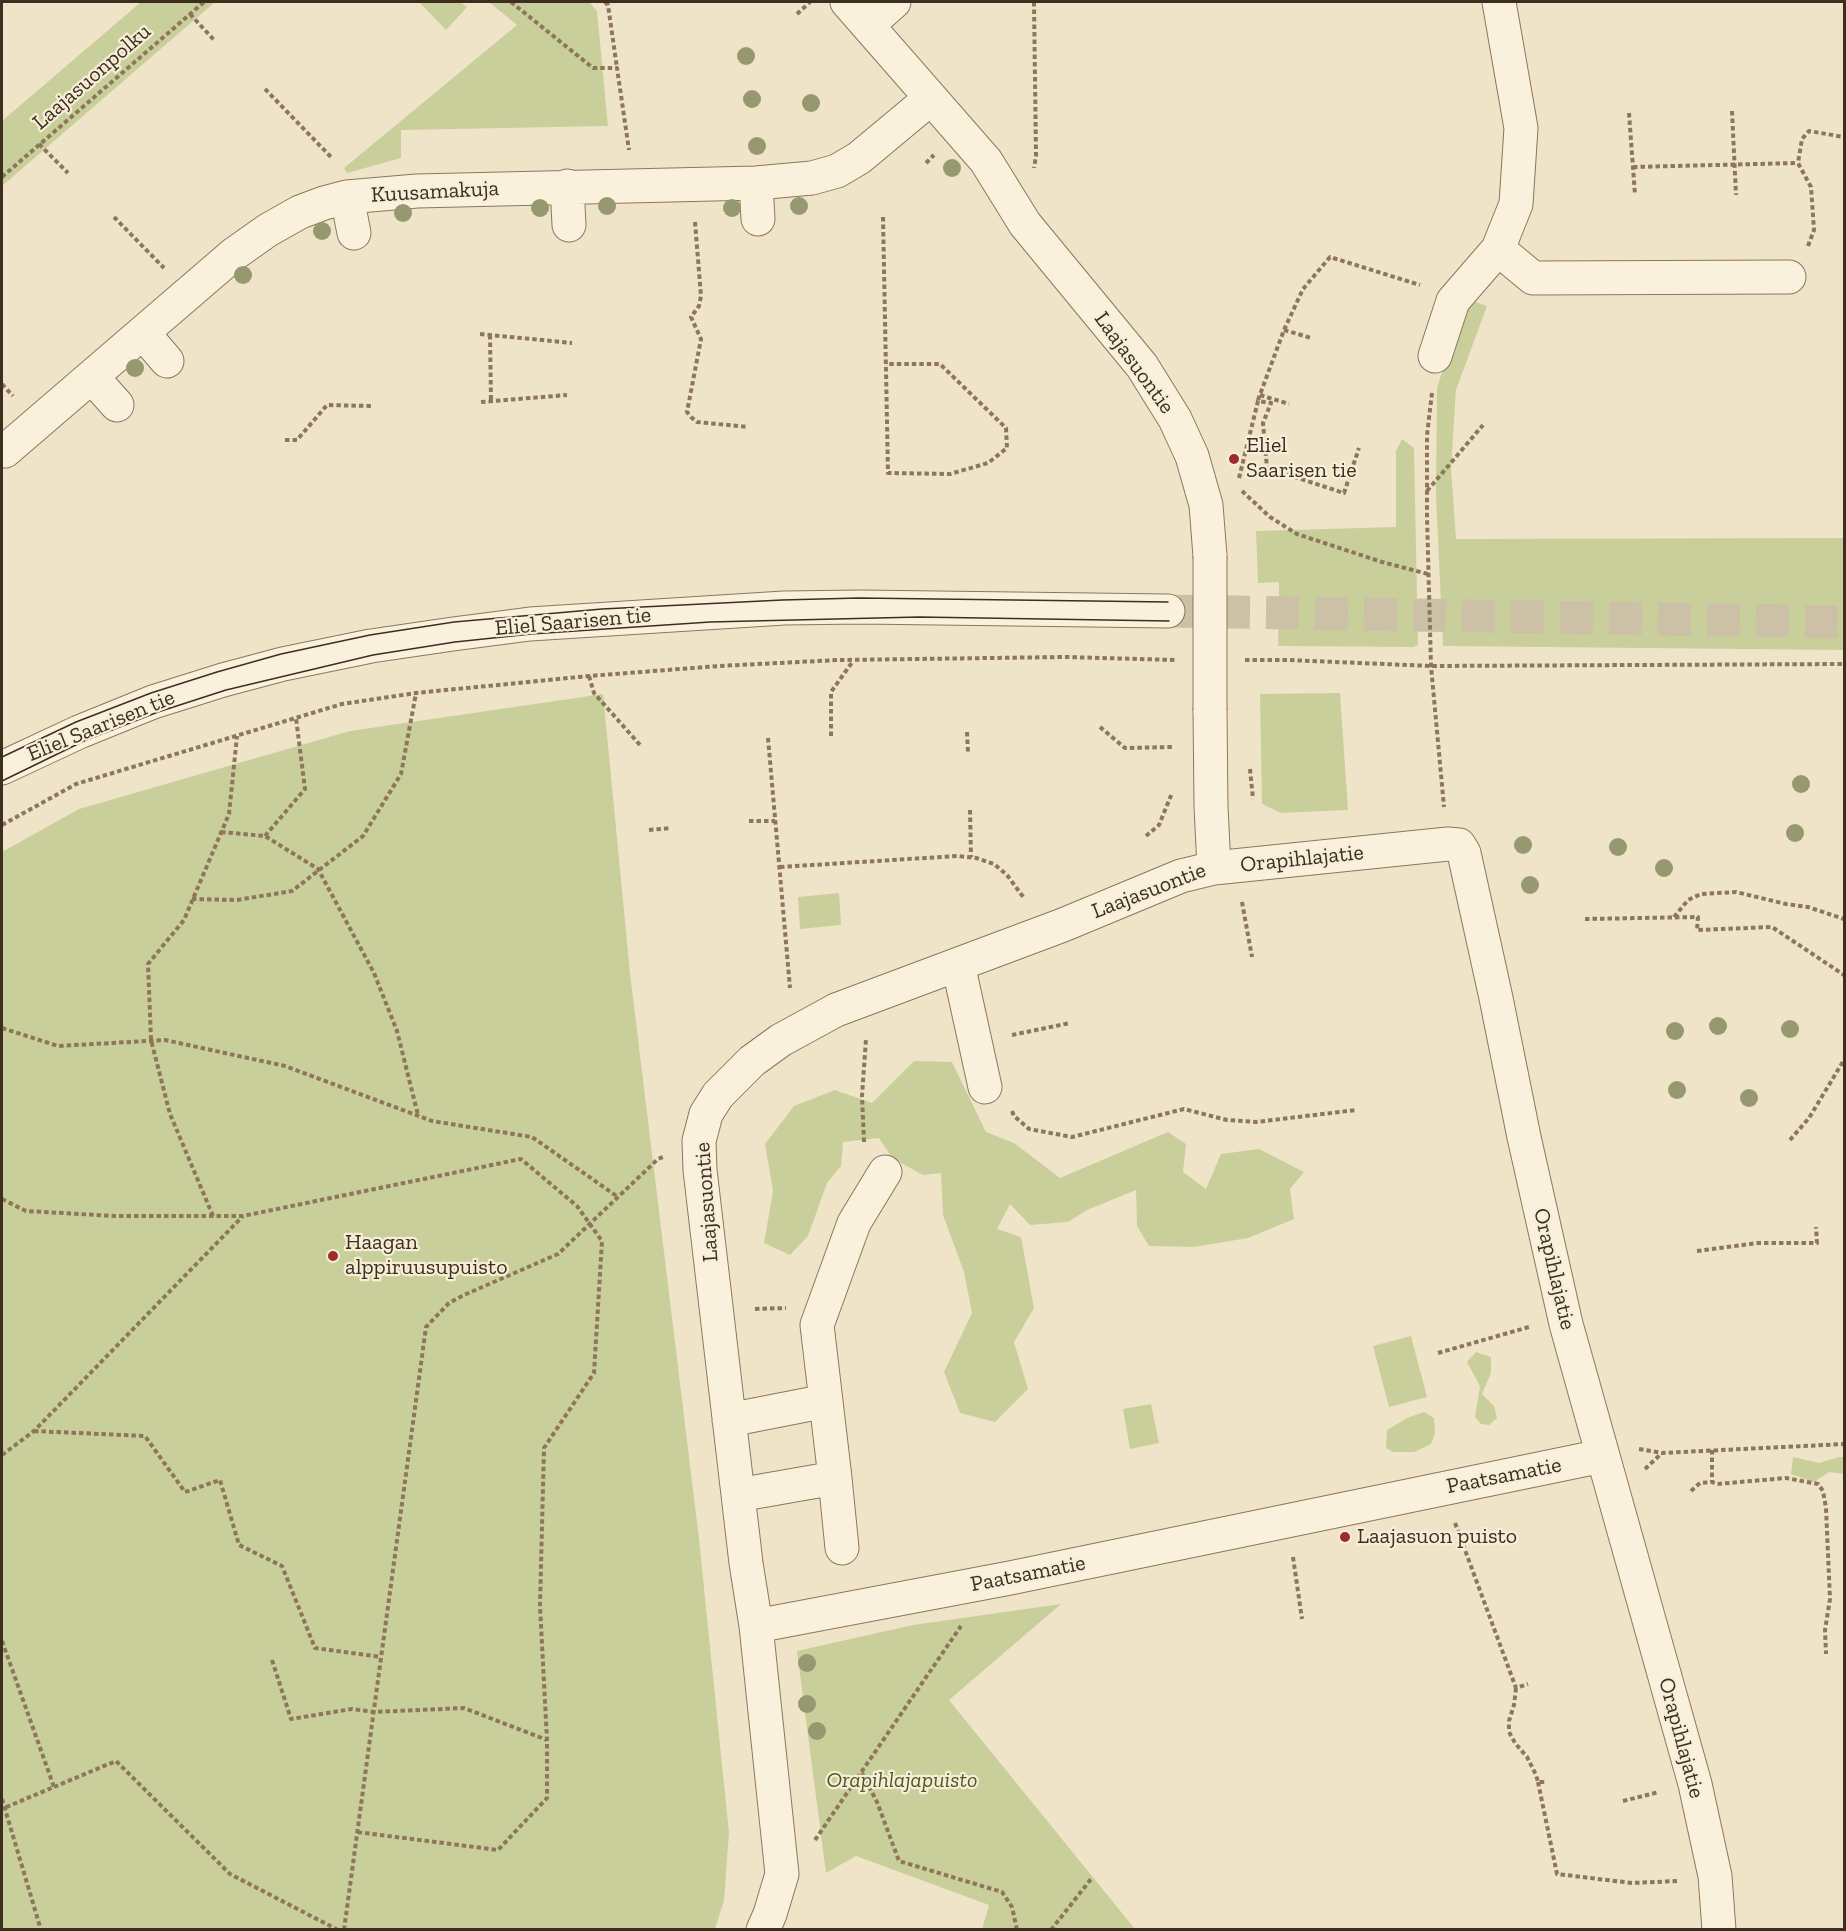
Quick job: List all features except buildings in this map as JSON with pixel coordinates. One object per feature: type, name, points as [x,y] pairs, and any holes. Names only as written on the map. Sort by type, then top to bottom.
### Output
[{"type":"street","points":[[857,13],[894,2]]},
{"type":"street","points":[[1436,356],[1453,301],[1498,249],[1516,204],[1521,128],[1499,2]]},
{"type":"street","name":"Laajasuontie","points":[[756,1626],[738,1495],[700,1170],[699,1141],[706,1114],[718,1095],[752,1061],[781,1040],[836,1010],[1063,925],[1163,882],[1214,868],[1211,806],[1210,556],[1206,505],[1192,456],[1170,411],[1142,366],[1025,224],[986,161],[857,13]]},
{"type":"street","name":"Kuusamakuja","points":[[2,447],[5,451],[234,254],[268,230],[300,212],[347,197],[417,191],[634,184],[756,183],[812,178],[837,171],[859,158],[931,98]]},
{"type":"street","points":[[756,183],[758,219]]},
{"type":"street","points":[[567,186],[569,225]]},
{"type":"street","points":[[347,197],[354,233]]},
{"type":"street","points":[[1498,249],[1533,278],[1789,277]]},
{"type":"street","points":[[143,333],[167,361]]},
{"type":"street","points":[[92,377],[117,405]]},
{"type":"street","name":"Eliel Saarisen tie","points":[[2,768],[89,728],[153,702],[223,680],[284,664],[371,646],[464,632],[530,624],[784,608],[1168,611]]},
{"type":"street","name":"Orapihlajatie","points":[[1214,868],[1448,844],[1459,845],[1464,853],[1566,1324],[1695,1784],[1715,1876],[1719,1929]]},
{"type":"street","points":[[958,964],[985,1087]]},
{"type":"street","points":[[842,1548],[817,1325],[854,1223],[885,1172]]},
{"type":"street","points":[[729,1420],[826,1401]]},
{"type":"street","name":"Paatsamatie","points":[[756,1626],[1010,1578],[1602,1456]]},
{"type":"street","points":[[738,1495],[835,1478]]},
{"type":"street","points":[[756,1626],[782,1874],[764,1929]]},
{"type":"path","name":"Laajasuonpolku","points":[[2,177],[204,2]]},
{"type":"path","points":[[511,2],[593,68],[617,68]]},
{"type":"path","points":[[605,2],[608,5],[634,184]]},
{"type":"path","points":[[796,14],[811,2]]},
{"type":"path","points":[[1033,178],[1036,156],[1034,2]]},
{"type":"path","points":[[190,14],[215,40]]},
{"type":"path","points":[[265,89],[332,158]]},
{"type":"path","points":[[1732,111],[1736,195]]},
{"type":"path","points":[[1629,113],[1635,195]]},
{"type":"path","points":[[1789,277],[1805,253],[1814,230],[1811,187],[1798,163],[1802,139],[1809,131],[1845,137]]},
{"type":"path","points":[[39,144],[68,173]]},
{"type":"path","points":[[1633,167],[1798,163]]},
{"type":"path","points":[[114,217],[190,293]]},
{"type":"path","points":[[882,217],[888,473],[950,474],[987,463],[1007,447],[1006,428],[940,364],[886,364]]},
{"type":"path","points":[[695,221],[701,296],[699,306],[691,317],[701,339],[687,412],[697,422],[748,427]]},
{"type":"path","points":[[1239,478],[1258,400],[1284,330],[1303,289],[1330,257],[1423,286]]},
{"type":"path","points":[[1284,330],[1311,338]]},
{"type":"path","points":[[480,334],[572,342]]},
{"type":"path","points":[[490,335],[491,401]]},
{"type":"path","points":[[1436,356],[1427,435],[1431,666],[1445,813],[1452,836],[1459,845]]},
{"type":"path","points":[[481,402],[567,394]]},
{"type":"path","points":[[1260,395],[1288,404]]},
{"type":"path","points":[[1258,400],[1271,404],[1263,423],[1267,468],[1344,493],[1359,448]]},
{"type":"path","points":[[285,440],[297,440],[327,405],[372,406]]},
{"type":"path","points":[[1427,492],[1483,425]]},
{"type":"path","points":[[1242,491],[1270,517],[1297,534],[1382,562],[1428,574]]},
{"type":"path","points":[[2,825],[76,784],[342,704],[416,693],[718,666],[854,660],[1019,657],[1145,660]]},
{"type":"path","points":[[831,736],[831,692],[854,660]]},
{"type":"path","points":[[1288,660],[1431,666],[1845,664]]},
{"type":"path","points":[[589,676],[594,693],[640,745]]},
{"type":"path","points":[[192,899],[237,900],[292,891],[363,836],[401,774],[416,693]]},
{"type":"path","points":[[265,836],[305,789],[296,718]]},
{"type":"path","points":[[1100,727],[1125,747],[1168,747]]},
{"type":"path","points":[[967,732],[968,753]]},
{"type":"path","points":[[213,1216],[170,1114],[151,1040],[148,964],[184,920],[229,814],[237,736]]},
{"type":"path","points":[[768,738],[790,988]]},
{"type":"path","points":[[1177,740],[1177,747]]},
{"type":"path","points":[[1146,836],[1159,825],[1176,784]]},
{"type":"path","points":[[970,810],[970,857]]},
{"type":"path","points":[[749,821],[775,821]]},
{"type":"path","points":[[649,830],[671,828]]},
{"type":"path","points":[[221,832],[265,836],[318,870],[374,973],[397,1031],[418,1115]]},
{"type":"path","points":[[780,867],[970,857],[994,864],[1007,875],[1024,898]]},
{"type":"path","points":[[1673,917],[1688,900],[1701,894],[1736,892],[1808,907],[1845,920]]},
{"type":"path","points":[[1242,902],[1252,957]]},
{"type":"path","points":[[1585,919],[1698,917],[1697,930],[1772,927],[1845,975]]},
{"type":"path","points":[[975,1046],[1016,1034],[1070,1023]]},
{"type":"path","points":[[2,1028],[58,1046],[165,1040],[285,1066],[432,1121],[531,1137],[618,1197]]},
{"type":"path","points":[[867,1032],[862,1095],[864,1158],[885,1172]]},
{"type":"path","points":[[1790,1140],[1809,1118],[1845,1060]]},
{"type":"path","points":[[1011,1106],[1014,1116],[1029,1129],[1072,1137],[1184,1109],[1227,1120],[1256,1122],[1356,1110]]},
{"type":"path","points":[[344,1929],[426,1326],[449,1303],[558,1254],[658,1159]]},
{"type":"path","points":[[2,1199],[26,1211],[114,1216],[243,1216],[521,1160],[577,1206],[602,1241],[594,1373],[544,1448],[540,1606],[547,1740],[547,1798],[498,1850],[357,1832]]},
{"type":"path","points":[[2,1455],[34,1431],[243,1216]]},
{"type":"path","points":[[1697,1251],[1758,1243],[1817,1243],[1816,1227]]},
{"type":"path","points":[[1438,1353],[1530,1327]]},
{"type":"path","points":[[34,1431],[145,1436],[185,1492],[220,1480],[239,1545],[282,1566],[315,1648],[381,1657]]},
{"type":"path","points":[[1639,1471],[1647,1469],[1662,1453],[1845,1444]]},
{"type":"path","points":[[1712,1450],[1712,1482]]},
{"type":"path","points":[[1691,1491],[1700,1483],[1712,1482],[1717,1484],[1786,1478],[1818,1484],[1823,1491],[1826,1508],[1830,1599],[1825,1630],[1826,1654]]},
{"type":"path","points":[[1453,1517],[1516,1688],[1509,1732],[1527,1757],[1536,1775],[1557,1874],[1632,1883],[1691,1880],[1715,1876]]},
{"type":"path","points":[[1292,1547],[1302,1619]]},
{"type":"path","points":[[815,1841],[968,1617]]},
{"type":"path","points":[[2,1641],[54,1787]]},
{"type":"path","points":[[272,1660],[291,1719],[352,1708],[374,1712],[464,1708],[547,1740]]},
{"type":"path","points":[[1516,1688],[1528,1684]]},
{"type":"path","points":[[4,1808],[116,1761],[230,1874],[338,1929]]},
{"type":"path","points":[[862,1773],[877,1802],[899,1861],[1002,1892],[1012,1907],[1017,1929]]},
{"type":"path","points":[[1538,1782],[1547,1782]]},
{"type":"path","points":[[2,1799],[41,1929]]},
{"type":"path","points":[[1052,1929],[1091,1879]]},
{"type":"green space","points":[[141,2],[215,2],[2,186],[2,121]]},
{"type":"green space","points":[[419,2],[460,2],[467,7],[446,30]]},
{"type":"green space","points":[[489,2],[589,2],[597,11],[608,126],[401,130],[401,158],[347,173],[344,168],[517,25]]},
{"type":"green space","points":[[1465,298],[1487,306],[1456,390],[1451,469],[1456,539],[1844,538],[1844,650],[1443,646],[1436,496],[1437,388]]},
{"type":"green space","points":[[1402,439],[1414,448],[1418,645],[1413,647],[1278,646],[1279,582],[1258,583],[1256,531],[1396,527],[1396,451]]},
{"type":"green space","points":[[1340,693],[1348,810],[1281,813],[1262,804],[1260,694]]},
{"type":"green space","name":"Haagan alppiruusupuisto","points":[[603,694],[630,973],[699,1539],[729,1833],[724,1900],[715,1929],[2,1929],[2,852],[79,809],[350,731]]},
{"type":"green space","points":[[839,893],[841,925],[800,929],[798,897]]},
{"type":"green space","points":[[914,1061],[952,1062],[986,1132],[1014,1143],[1060,1178],[1168,1132],[1186,1144],[1183,1172],[1206,1189],[1221,1154],[1259,1149],[1304,1172],[1290,1189],[1294,1219],[1248,1238],[1194,1247],[1149,1246],[1137,1226],[1136,1190],[1087,1210],[1068,1222],[1030,1225],[1010,1204],[997,1229],[1021,1237],[1034,1308],[1014,1342],[1028,1389],[995,1422],[960,1413],[944,1372],[972,1313],[964,1272],[943,1215],[941,1173],[923,1175],[892,1158],[879,1138],[843,1142],[841,1166],[827,1183],[808,1236],[790,1255],[764,1243],[773,1191],[765,1144],[794,1106],[835,1090],[872,1103]]},
{"type":"green space","points":[[1411,1336],[1427,1397],[1389,1407],[1373,1346]]},
{"type":"green space","points":[[1476,1352],[1491,1357],[1491,1373],[1482,1394],[1494,1406],[1497,1418],[1489,1425],[1481,1424],[1475,1417],[1480,1386],[1467,1362]]},
{"type":"green space","points":[[1151,1404],[1159,1443],[1130,1449],[1123,1409]]},
{"type":"green space","points":[[1424,1412],[1434,1418],[1435,1433],[1431,1444],[1414,1452],[1393,1452],[1386,1448],[1387,1430],[1407,1418]]},
{"type":"green space","points":[[1793,1457],[1819,1463],[1844,1457],[1844,1474],[1829,1472],[1814,1482],[1791,1474]]},
{"type":"green space","name":"Orapihlajapuisto","points":[[1061,1604],[949,1700],[1135,1929],[982,1929],[989,1905],[856,1856],[826,1873],[797,1651],[913,1625]]},
{"type":"tunnel","points":[[1168,611],[1844,622]]},
{"type":"tram line","points":[[2,757],[76,722],[151,693],[217,672],[281,654],[370,635],[454,622],[602,609],[782,600],[859,598],[1168,602]]},
{"type":"tram line","points":[[2,781],[84,741],[158,712],[226,690],[373,655],[455,642],[531,634],[710,622],[919,617],[1169,621]]},
{"type":"place","name":"Eliel Saarisen tie","points":[[1234,459]]},
{"type":"place","name":"Haagan alppiruusupuisto","points":[[333,1256]]},
{"type":"place","name":"Laajasuon puisto","points":[[1345,1537]]}]
